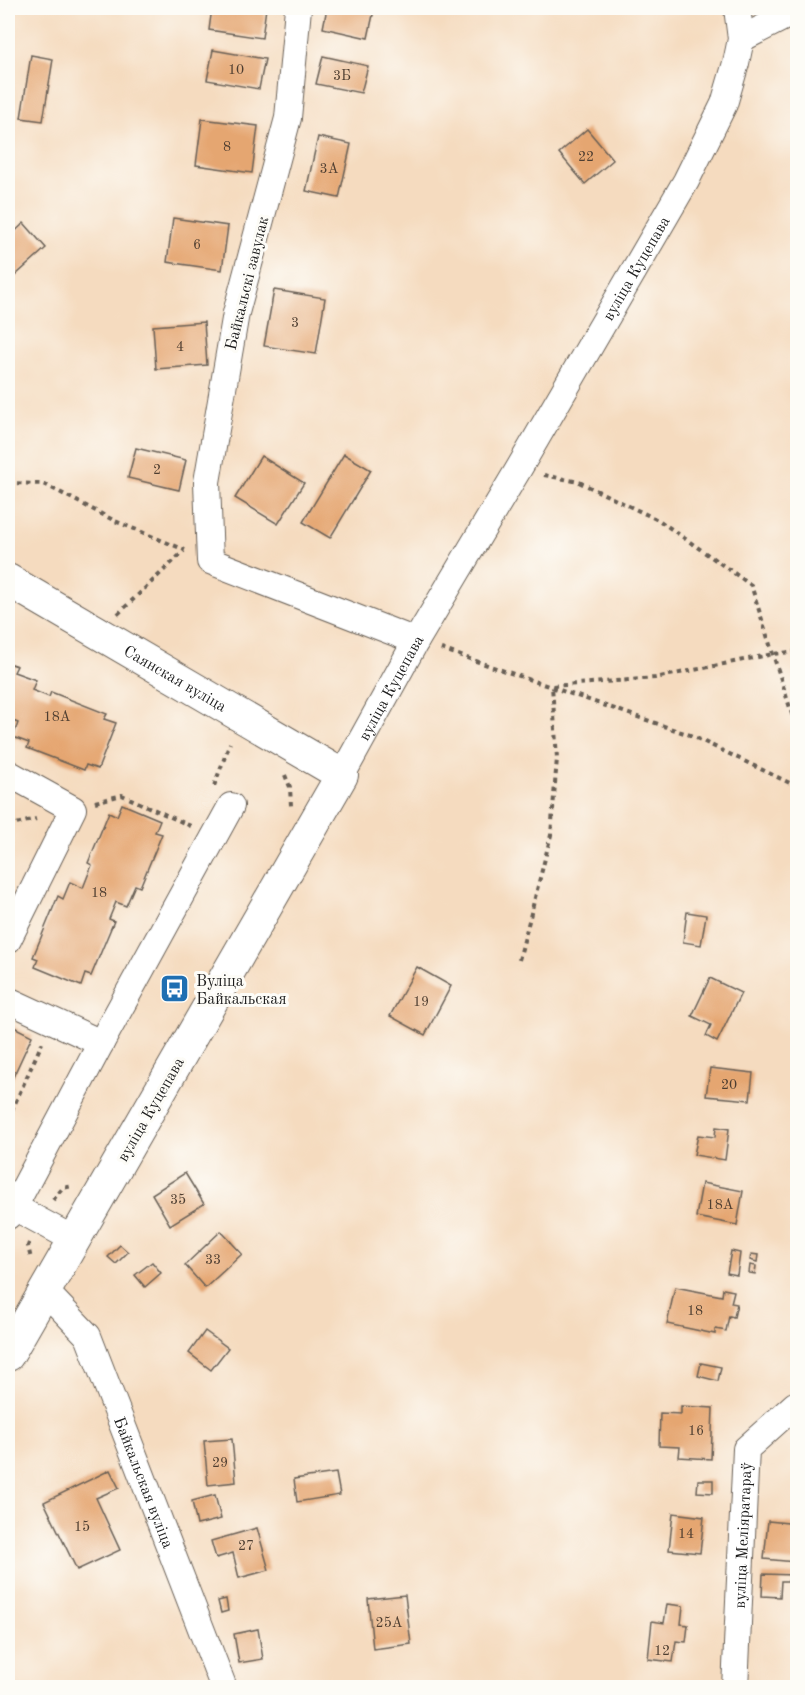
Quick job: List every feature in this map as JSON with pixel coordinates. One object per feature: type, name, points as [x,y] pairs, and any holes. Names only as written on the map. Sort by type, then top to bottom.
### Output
[{"type":"main road","name":"Саянская вуліца","points":[[8,580],[342,775]]},
{"type":"main road","name":"вуліца Куцепава","points":[[8,1355],[342,775]]},
{"type":"street","name":"Байкальскі завулак","points":[[210,561],[207,482],[236,313],[288,118],[298,8]]},
{"type":"street","name":"вуліца Куцепава","points":[[342,775],[416,641],[686,181],[724,104],[741,39],[737,8]]},
{"type":"street","points":[[741,39],[798,10]]},
{"type":"street","points":[[210,561],[416,641]]},
{"type":"street","points":[[8,773],[73,808],[8,940]]},
{"type":"street","points":[[75,1240],[11,1212],[100,1043],[231,806]]},
{"type":"street","points":[[8,1000],[100,1043]]},
{"type":"street","name":"Байкальская вуліца","points":[[45,1291],[88,1336],[224,1688]]},
{"type":"street","name":"вуліца Меліяратараў","points":[[735,1688],[746,1449],[797,1398]]},
{"type":"path","points":[[518,470],[579,482],[660,521],[751,585],[798,733]]},
{"type":"path","points":[[8,483],[44,484],[115,521],[210,561]]},
{"type":"path","points":[[98,634],[185,550]]},
{"type":"path","points":[[416,641],[690,735],[798,787]]},
{"type":"path","points":[[552,686],[654,678],[798,651]]},
{"type":"path","points":[[519,960],[551,835],[557,758],[552,686]]},
{"type":"path","points":[[214,787],[240,715]]},
{"type":"path","points":[[8,826],[122,795],[215,837]]},
{"type":"path","points":[[8,1119],[41,1045],[43,1034]]},
{"type":"building","points":[[212,8],[266,8],[262,38],[209,30]]},
{"type":"building","points":[[327,8],[374,10],[368,38],[323,28]]},
{"type":"building","points":[[213,50],[265,59],[259,89],[207,80]]},
{"type":"building","points":[[31,55],[53,59],[43,121],[21,118]]},
{"type":"building","points":[[323,56],[368,66],[361,93],[316,84]]},
{"type":"building","points":[[202,119],[258,126],[252,173],[196,165]]},
{"type":"building","points":[[587,129],[613,160],[585,184],[559,153]]},
{"type":"building","points":[[318,137],[351,144],[339,198],[306,191]]},
{"type":"building","points":[[173,218],[228,226],[222,270],[167,262]]},
{"type":"building","points":[[24,223],[46,248],[8,282],[8,238]]},
{"type":"building","points":[[274,290],[325,298],[316,354],[264,346]]},
{"type":"building","points":[[204,322],[207,365],[156,369],[153,326]]},
{"type":"building","points":[[136,448],[186,460],[179,490],[128,478]]},
{"type":"building","points":[[344,454],[371,470],[330,538],[303,522]]},
{"type":"building","points":[[261,456],[304,483],[278,524],[235,498]]},
{"type":"building","points":[[8,663],[17,666],[14,672],[36,680],[32,690],[49,697],[51,692],[107,714],[104,719],[116,723],[98,769],[86,765],[84,770],[27,748],[29,743],[13,737],[18,723],[8,719]]},
{"type":"building","points":[[122,804],[160,820],[155,832],[162,834],[140,887],[135,885],[126,906],[116,902],[109,919],[114,921],[91,976],[85,974],[81,986],[35,967],[38,959],[33,957],[58,896],[63,899],[70,882],[83,888],[92,865],[88,863],[109,812],[117,816]]},
{"type":"building","points":[[687,912],[706,915],[701,945],[683,942]]},
{"type":"building","points":[[417,967],[451,986],[425,1035],[390,1016]]},
{"type":"building","points":[[710,978],[741,993],[717,1042],[706,1036],[711,1025],[692,1016]]},
{"type":"building","points":[[8,1024],[32,1036],[8,1088]]},
{"type":"building","points":[[710,1068],[753,1073],[750,1100],[706,1096]]},
{"type":"building","points":[[716,1127],[729,1129],[725,1160],[694,1155],[698,1135],[715,1137]]},
{"type":"building","points":[[185,1173],[204,1204],[170,1225],[152,1194]]},
{"type":"building","points":[[702,1183],[743,1191],[737,1225],[696,1217]]},
{"type":"building","points":[[221,1231],[242,1254],[205,1288],[185,1265]]},
{"type":"building","points":[[120,1245],[128,1252],[116,1264],[108,1257]]},
{"type":"building","points":[[731,1251],[740,1253],[737,1275],[727,1273]]},
{"type":"building","points":[[751,1254],[758,1255],[757,1262],[750,1260]]},
{"type":"building","points":[[152,1262],[161,1273],[145,1287],[135,1275]]},
{"type":"building","points":[[750,1265],[756,1266],[755,1274],[749,1273]]},
{"type":"building","points":[[675,1287],[722,1296],[723,1289],[734,1291],[731,1303],[737,1304],[734,1317],[729,1316],[726,1331],[715,1329],[715,1334],[667,1324]]},
{"type":"building","points":[[205,1331],[228,1348],[211,1370],[189,1353]]},
{"type":"building","points":[[701,1363],[721,1367],[718,1381],[698,1376]]},
{"type":"building","points":[[681,1406],[713,1408],[711,1459],[679,1457],[680,1447],[659,1446],[660,1413],[681,1414]]},
{"type":"building","points":[[232,1439],[236,1482],[208,1485],[204,1441]]},
{"type":"building","points":[[110,1470],[119,1488],[96,1498],[120,1550],[77,1570],[44,1502]]},
{"type":"building","points":[[336,1473],[340,1495],[297,1502],[294,1479]]},
{"type":"building","points":[[698,1480],[713,1480],[713,1493],[697,1492]]},
{"type":"building","points":[[215,1495],[221,1519],[197,1525],[192,1501]]},
{"type":"building","points":[[673,1513],[704,1517],[700,1553],[669,1550]]},
{"type":"building","points":[[768,1521],[798,1524],[795,1562],[764,1559]]},
{"type":"building","points":[[257,1528],[269,1570],[239,1578],[233,1553],[216,1558],[211,1541]]},
{"type":"building","points":[[763,1574],[795,1575],[795,1581],[781,1581],[780,1597],[762,1596]]},
{"type":"building","points":[[405,1595],[411,1644],[373,1649],[368,1599]]},
{"type":"building","points":[[226,1599],[228,1611],[221,1613],[218,1601]]},
{"type":"building","points":[[667,1604],[683,1606],[681,1624],[688,1625],[686,1642],[676,1641],[673,1662],[648,1659],[652,1621],[664,1623]]},
{"type":"building","points":[[258,1629],[263,1659],[239,1663],[234,1634]]},
{"type":"place","name":"Вуліца Байкальская","points":[[175,989]]}]
